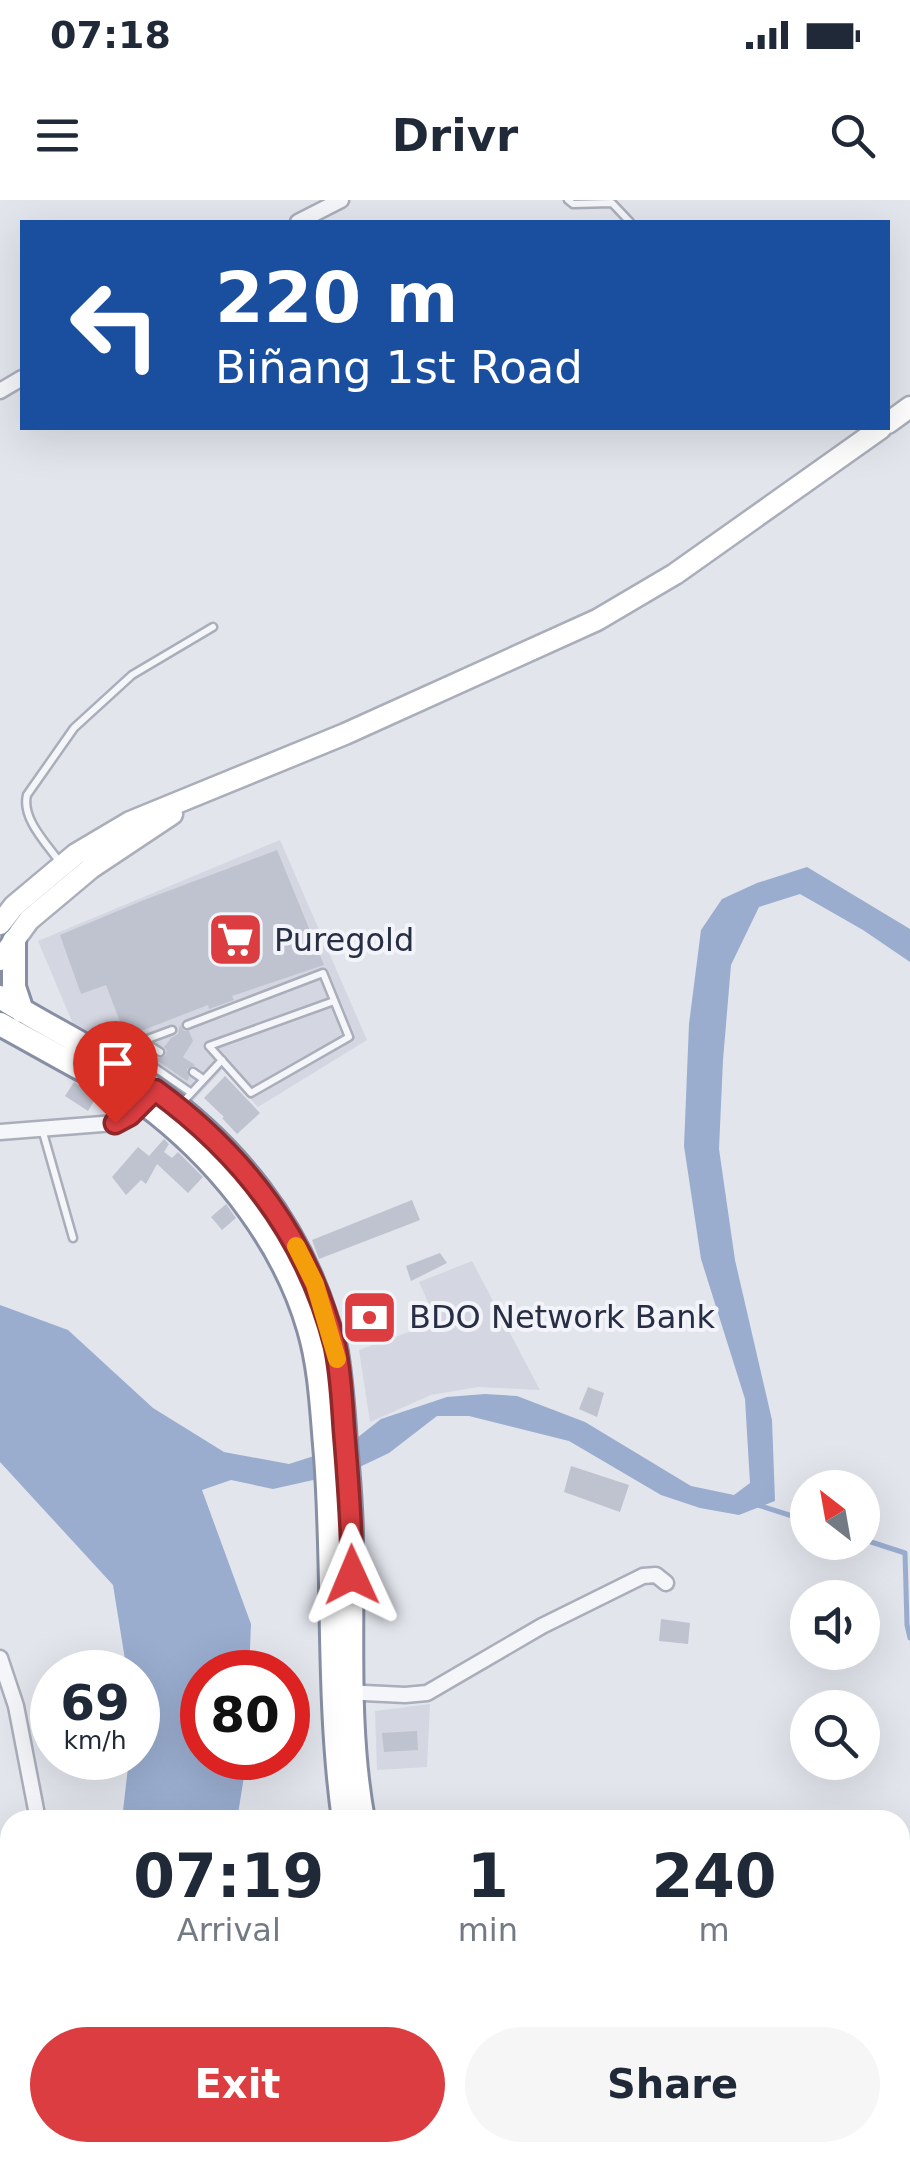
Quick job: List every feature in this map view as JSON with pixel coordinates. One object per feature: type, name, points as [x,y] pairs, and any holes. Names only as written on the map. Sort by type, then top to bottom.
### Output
[{"type":"highway","points":[[7,932],[14,987],[22,1011]]},
{"type":"highway","points":[[0,997],[79,1056]]},
{"type":"highway","points":[[0,1024],[79,1056],[149,1096],[178,1107],[262,1191],[315,1284],[336,1349],[331,1396],[340,1515],[342,1692],[338,1782],[342,1810]]},
{"type":"highway","points":[[342,1692],[362,1810]]},
{"type":"main road","points":[[0,960],[14,906],[76,854],[130,822],[345,734],[597,620],[676,574],[878,430]]},
{"type":"main road","points":[[7,932],[29,920],[91,868],[160,824],[193,796]]},
{"type":"street","points":[[302,220],[341,200]]},
{"type":"street","points":[[0,1132],[115,1123],[149,1096]]},
{"type":"street","points":[[342,1692],[427,1692],[542,1626],[643,1576],[656,1575],[666,1582]]},
{"type":"street","points":[[0,1658],[16,1706],[36,1810]]},
{"type":"lane","points":[[568,200],[573,204],[614,202]]},
{"type":"lane","points":[[62,866],[31,820],[24,805],[27,795],[74,728],[132,675],[213,627]]},
{"type":"lane","points":[[186,1024],[323,972],[349,1037],[251,1093],[209,1046],[334,1001]]},
{"type":"lane","points":[[125,1047],[172,1030]]},
{"type":"lane","points":[[79,1056],[96,1034],[104,1033],[125,1047],[178,1107],[222,1060]]},
{"type":"lane","points":[[143,1040],[160,1052]]},
{"type":"lane","points":[[193,1072],[203,1079]]},
{"type":"lane","points":[[42,1128],[73,1238]]},
{"type":"shaded area","points":[[280,840],[367,1040],[258,1107],[223,1069],[192,1102],[73,1024],[38,941]]},
{"type":"shaded area","points":[[472,1261],[540,1390],[478,1387],[431,1395],[370,1422],[359,1350],[437,1322],[419,1282]]},
{"type":"shaded area","points":[[430,1704],[427,1767],[377,1770],[375,1711]]},
{"type":"water","points":[[807,867],[910,929],[910,962],[800,894],[759,907],[731,965],[719,1149],[735,1260],[772,1420],[775,1501],[739,1515],[700,1508],[661,1495],[569,1441],[469,1416],[437,1416],[389,1453],[349,1472],[273,1489],[231,1480],[202,1490],[251,1624],[250,1650],[180,1650],[180,1780],[243,1780],[239,1810],[123,1810],[127,1780],[160,1780],[160,1650],[123,1650],[113,1585],[0,1462],[0,1305],[68,1330],[153,1408],[224,1452],[289,1464],[348,1445],[381,1419],[447,1397],[517,1396],[585,1422],[691,1486],[734,1495],[750,1483],[745,1399],[701,1259],[684,1146],[689,1024],[701,930],[722,899]]},
{"type":"building","name":"Puregold","points":[[277,850],[324,965],[138,1032],[122,1027],[106,985],[81,994],[60,935]]},
{"type":"building","points":[[180,1025],[189,1031],[193,1041],[183,1057],[195,1065],[187,1069],[187,1081],[155,1059],[165,1056],[164,1047],[178,1034]]},
{"type":"building","points":[[225,1076],[260,1113],[237,1134],[204,1098]]},
{"type":"building","points":[[74,1082],[97,1096],[88,1111],[65,1096]]},
{"type":"building","points":[[164,1139],[169,1144],[164,1152],[172,1158],[178,1152],[203,1177],[188,1193],[157,1164],[146,1184],[141,1180],[126,1195],[112,1177],[138,1147],[149,1156]]},
{"type":"building","points":[[412,1200],[420,1220],[319,1259],[312,1240]]},
{"type":"building","points":[[226,1204],[236,1218],[222,1230],[211,1217]]},
{"type":"building","points":[[440,1253],[447,1263],[411,1281],[406,1266]]},
{"type":"building","points":[[382,1299],[392,1319],[371,1330],[360,1310]]},
{"type":"building","points":[[588,1387],[604,1393],[597,1417],[579,1409]]},
{"type":"building","points":[[571,1466],[629,1485],[620,1512],[564,1492]]},
{"type":"building","points":[[661,1619],[690,1623],[688,1644],[659,1641]]},
{"type":"building","points":[[417,1731],[418,1750],[384,1752],[382,1733]]},
{"type":"waterway","points":[[758,1505],[790,1515]]},
{"type":"waterway","points":[[880,1545],[905,1553],[910,1638]]},
{"type":"slow traffic","points":[[296,1246],[315,1284],[337,1359]]},
{"type":"place","name":"Puregold","points":[[235,940]]},
{"type":"place","name":"BDO Network Bank","points":[[370,1317]]},
{"type":"route","points":[[115,1123],[130,1115],[155,1090],[234,1159],[262,1191],[301,1254],[336,1349],[352,1575]]}]
